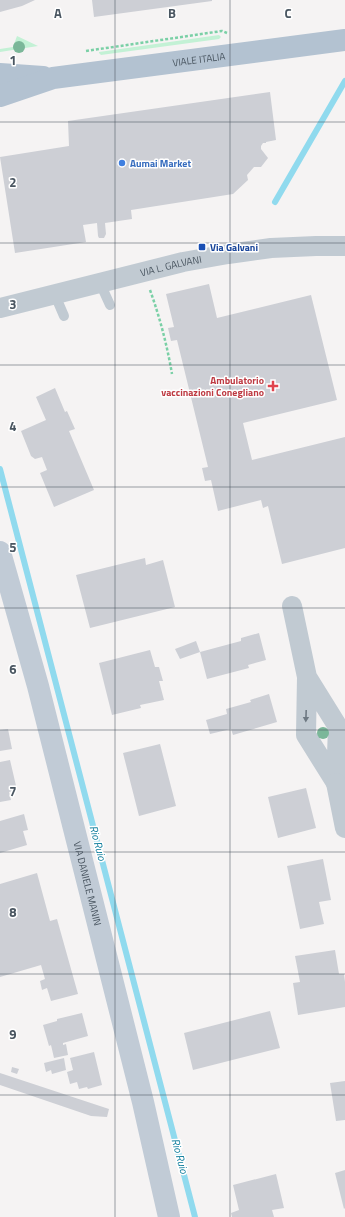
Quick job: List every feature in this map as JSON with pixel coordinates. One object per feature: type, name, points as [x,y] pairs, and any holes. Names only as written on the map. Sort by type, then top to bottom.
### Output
[{"type":"main road","name":"VIALE ITALIA","points":[[0,96],[53,78],[345,40]]},
{"type":"main road","name":"VIALE ITALIA","points":[[0,74],[53,78]]},
{"type":"main road","name":"VIA DANIELE MANIN","points":[[0,552],[40,694],[141,1094],[169,1217]]},
{"type":"street","name":"VIA L. GALVANI","points":[[0,308],[183,262],[271,248],[345,246]]},
{"type":"street","points":[[292,606],[307,677],[306,735],[336,783]]},
{"type":"street","points":[[307,677],[338,727],[336,783],[345,828]]},
{"type":"lane","points":[[100,283],[110,305]]},
{"type":"lane","points":[[55,294],[64,316]]},
{"type":"path","points":[[149,286],[168,351],[172,374]]},
{"type":"green space","points":[[219,35],[221,37],[219,39],[101,55],[99,53],[99,52]]},
{"type":"green space","points":[[17,36],[38,46],[0,52],[0,49],[13,47]]},
{"type":"building","points":[[0,0],[35,0],[22,6],[0,12]]},
{"type":"building","points":[[92,0],[212,0],[212,1],[94,17]]},
{"type":"building","name":"Aumai Market","points":[[270,92],[276,140],[263,143],[261,149],[268,158],[261,167],[254,167],[247,175],[248,180],[233,194],[131,210],[132,219],[105,223],[106,234],[104,238],[99,238],[98,236],[97,223],[83,225],[86,242],[15,253],[0,157],[69,146],[68,121]]},
{"type":"building","points":[[209,284],[217,318],[311,295],[337,400],[243,423],[252,460],[345,437],[345,548],[282,564],[268,506],[263,508],[261,500],[218,511],[211,480],[205,481],[202,468],[208,467],[177,340],[171,341],[168,328],[174,327],[166,294]]},
{"type":"building","points":[[55,388],[65,412],[67,411],[75,429],[69,431],[94,490],[54,507],[40,473],[47,470],[42,457],[35,459],[31,456],[21,431],[46,420],[36,397]]},
{"type":"building","points":[[145,558],[146,565],[163,560],[175,607],[90,628],[76,575]]},
{"type":"building","points":[[259,633],[266,660],[248,665],[249,668],[207,679],[200,652],[241,641],[241,638]]},
{"type":"building","points":[[196,641],[200,652],[180,659],[175,649]]},
{"type":"building","points":[[150,650],[155,667],[159,667],[163,681],[159,681],[164,700],[140,705],[141,708],[112,715],[99,663]]},
{"type":"building","points":[[269,694],[277,722],[233,735],[231,729],[210,734],[206,720],[227,714],[226,709],[251,702],[250,700]]},
{"type":"building","points":[[8,729],[12,749],[0,751],[0,730]]},
{"type":"building","points":[[160,744],[176,806],[139,816],[123,753]]},
{"type":"building","points":[[10,760],[17,790],[9,792],[11,800],[0,802],[0,762]]},
{"type":"building","points":[[306,788],[316,828],[278,838],[268,797]]},
{"type":"building","points":[[24,814],[28,830],[23,831],[27,845],[0,853],[0,821]]},
{"type":"building","points":[[323,859],[331,900],[319,902],[324,924],[300,929],[287,866]]},
{"type":"building","points":[[37,873],[50,921],[57,919],[78,994],[51,1001],[47,988],[42,990],[40,981],[45,979],[41,965],[0,977],[0,884]]},
{"type":"building","points":[[335,950],[339,974],[344,974],[345,1007],[298,1015],[293,983],[300,982],[295,956]]},
{"type":"building","points":[[270,1011],[280,1048],[193,1070],[184,1033]]},
{"type":"building","points":[[82,1013],[88,1036],[63,1043],[63,1045],[66,1044],[68,1055],[54,1058],[51,1045],[49,1046],[43,1025],[57,1021],[57,1019]]},
{"type":"building","points":[[94,1052],[102,1085],[88,1089],[87,1087],[79,1089],[77,1082],[70,1084],[67,1072],[73,1070],[70,1058]]},
{"type":"building","points":[[64,1058],[66,1070],[52,1074],[51,1070],[46,1072],[44,1063]]},
{"type":"building","points":[[12,1067],[19,1069],[17,1074],[11,1072]]},
{"type":"building","points":[[0,1073],[109,1109],[107,1117],[91,1116],[0,1085]]},
{"type":"building","points":[[345,1081],[345,1120],[336,1121],[330,1083]]},
{"type":"building","points":[[345,1170],[345,1208],[344,1209],[335,1173]]},
{"type":"building","points":[[276,1174],[284,1208],[272,1210],[274,1217],[232,1217],[231,1213],[239,1210],[233,1185]]},
{"type":"waterway","points":[[275,202],[345,81]]},
{"type":"waterway","name":"Rio Ruio","points":[[0,469],[195,1217]]},
{"type":"place","name":"Aumai Market","points":[[122,163]]},
{"type":"place","name":"Via Galvani","points":[[202,247]]},
{"type":"place","name":"Ambulatorio vaccinazioni Conegliano","points":[[273,386]]}]
